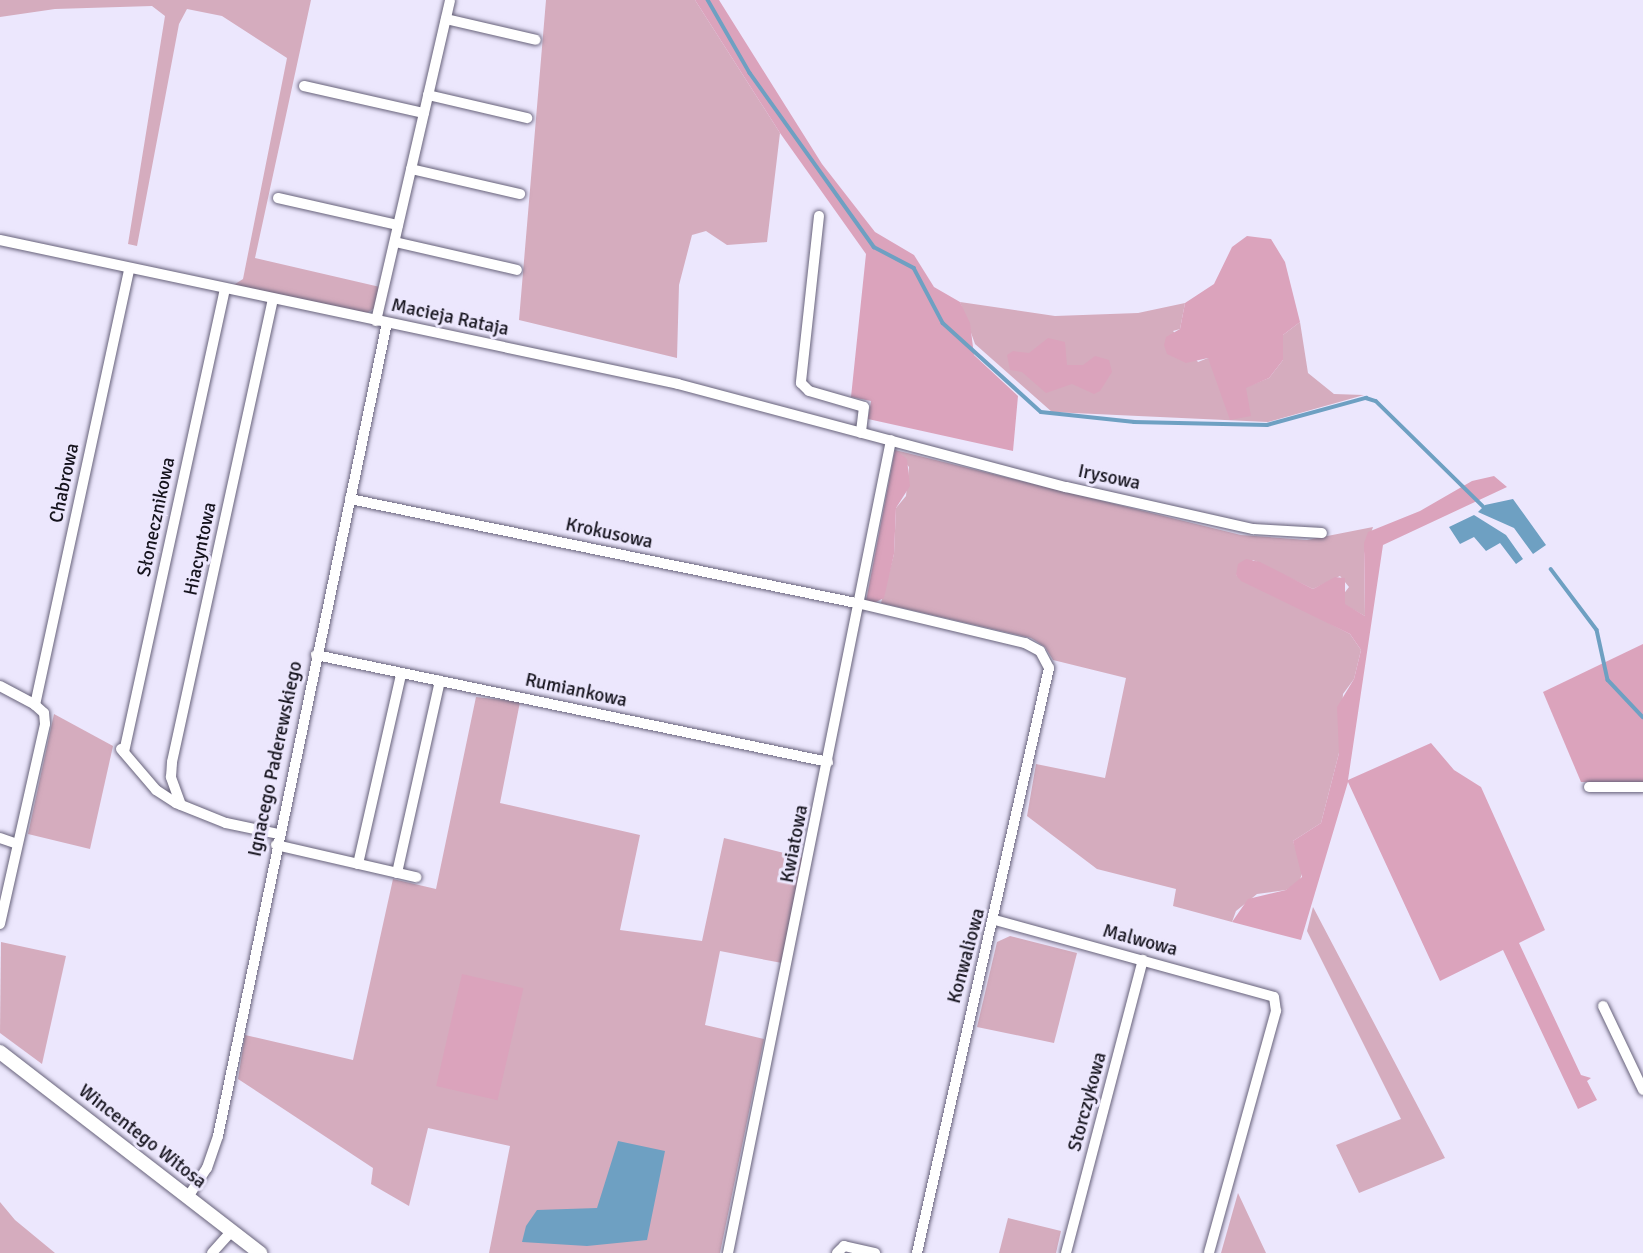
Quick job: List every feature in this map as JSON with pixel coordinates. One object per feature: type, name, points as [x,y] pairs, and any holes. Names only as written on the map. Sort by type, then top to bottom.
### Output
[{"type":"street","name":"Ignacego Paderewskiego","points":[[188,1197],[207,1168],[218,1136],[277,839],[350,499],[398,225],[450,0]]},
{"type":"street","points":[[446,19],[536,40]]},
{"type":"street","points":[[304,86],[424,113]]},
{"type":"street","points":[[428,95],[527,118]]},
{"type":"street","points":[[411,169],[520,194]]},
{"type":"street","points":[[278,198],[398,225]]},
{"type":"street","points":[[819,216],[801,383],[809,391],[864,407],[861,433]]},
{"type":"street","name":"Macieja Rataja","points":[[0,240],[678,384],[891,440]]},
{"type":"street","points":[[395,242],[517,270]]},
{"type":"street","name":"Chabrowa","points":[[0,924],[45,724],[44,713],[35,705],[129,269]]},
{"type":"street","name":"Słonecznikowa","points":[[181,805],[156,790],[121,750],[225,289]]},
{"type":"street","name":"Hiacyntowa","points":[[181,805],[172,777],[172,762],[273,299]]},
{"type":"street","name":"Irysowa","points":[[891,440],[1253,529],[1322,533]]},
{"type":"street","name":"Kwiatowa","points":[[728,1253],[861,604],[891,440]]},
{"type":"street","name":"Krokusowa","points":[[350,499],[861,604],[1025,643],[1040,651],[1049,668]]},
{"type":"street","name":"Rumiankowa","points":[[316,655],[828,762]]},
{"type":"street","name":"Konwaliowa","points":[[917,1253],[984,951],[995,920],[1049,668]]},
{"type":"street","points":[[359,864],[401,674]]},
{"type":"street","points":[[397,873],[440,681]]},
{"type":"street","points":[[0,686],[35,705]]},
{"type":"street","points":[[1589,787],[1643,787]]},
{"type":"street","points":[[181,805],[277,839],[359,864],[416,877]]},
{"type":"street","points":[[0,838],[17,844]]},
{"type":"street","name":"Malwowa","points":[[995,920],[1274,997],[1276,1011],[1209,1253]]},
{"type":"street","name":"Storczykowa","points":[[1066,1253],[1143,960]]},
{"type":"street","points":[[1603,1006],[1643,1090]]},
{"type":"street","name":"Wincentego Witosa","points":[[0,1052],[260,1253]]},
{"type":"street","points":[[212,1253],[232,1231]]},
{"type":"street","points":[[837,1253],[844,1246],[875,1253]]},
{"type":"shaded area","points":[[0,0],[311,0],[255,258],[380,287],[375,308],[365,314],[232,286],[243,279],[287,58],[222,16],[187,9],[179,24],[137,246],[128,244],[165,16],[152,6],[55,9],[0,17]]},
{"type":"shaded area","points":[[546,0],[695,0],[780,133],[767,242],[727,245],[706,231],[692,235],[679,285],[677,358],[519,320]]},
{"type":"shaded area","points":[[695,0],[719,0],[822,164],[875,232],[914,255],[934,287],[960,302],[970,323],[974,355],[1018,396],[1013,451],[868,419],[871,401],[851,397],[866,254],[780,133]]},
{"type":"shaded area","points":[[1247,236],[1271,239],[1285,262],[1300,322],[1283,335],[1283,360],[1269,378],[1246,388],[1251,416],[1230,420],[1208,358],[1186,363],[1167,354],[1164,345],[1166,337],[1180,329],[1185,303],[1214,284],[1232,247]]},
{"type":"shaded area","points":[[960,302],[1055,316],[1138,313],[1185,303],[1180,329],[1173,331],[1198,362],[1208,358],[1246,387],[1269,378],[1283,360],[1283,335],[1300,322],[1308,373],[1334,394],[1364,395],[1268,422],[1052,412],[975,344]]},
{"type":"shaded area","points":[[1048,338],[1065,342],[1067,365],[1083,365],[1095,356],[1109,360],[1112,372],[1100,391],[1094,394],[1072,384],[1046,393],[1022,372],[1010,370],[1007,355],[1013,351],[1029,353]]},
{"type":"shaded area","points":[[895,450],[1241,535],[1307,540],[1373,527],[1364,554],[1365,616],[1345,605],[1342,596],[1349,587],[1340,576],[1313,589],[1253,560],[1236,575],[1350,634],[1361,650],[1354,679],[1343,694],[1339,753],[1321,823],[1293,841],[1303,870],[1299,883],[1286,890],[1257,894],[1236,911],[1232,922],[1173,906],[1176,889],[1097,869],[1027,816],[1036,764],[1105,778],[1126,678],[1053,660],[1045,647],[1031,638],[881,603],[894,554],[896,508],[906,496],[909,467]]},
{"type":"shaded area","points":[[895,450],[907,459],[910,486],[896,508],[894,554],[884,598],[874,603],[866,601]]},
{"type":"shaded area","points":[[1494,476],[1507,487],[1383,545],[1348,780],[1431,743],[1454,770],[1481,787],[1545,930],[1519,943],[1581,1075],[1591,1078],[1587,1081],[1597,1100],[1578,1109],[1503,950],[1440,981],[1348,782],[1301,940],[1232,922],[1248,899],[1286,890],[1302,877],[1293,841],[1321,823],[1339,753],[1337,707],[1354,679],[1361,650],[1350,634],[1241,581],[1236,575],[1238,564],[1246,559],[1260,562],[1313,589],[1335,577],[1345,578],[1345,604],[1365,616],[1364,543],[1368,532],[1420,511],[1472,481]]},
{"type":"shaded area","points":[[1643,644],[1643,782],[1581,782],[1543,692]]},
{"type":"shaded area","points":[[476,697],[520,702],[500,803],[640,835],[620,930],[702,941],[724,838],[804,858],[782,963],[720,951],[705,1025],[764,1039],[720,1253],[489,1253],[510,1146],[428,1128],[409,1206],[371,1184],[373,1168],[238,1079],[245,1035],[353,1060],[393,879],[436,889]]},
{"type":"shaded area","points":[[54,714],[113,746],[90,849],[28,834]]},
{"type":"shaded area","points":[[1313,907],[1445,1158],[1359,1193],[1336,1145],[1401,1119],[1307,931]]},
{"type":"shaded area","points":[[1010,936],[1077,953],[1054,1043],[977,1027],[997,942]]},
{"type":"shaded area","points":[[1,942],[66,956],[42,1064],[0,1033]]},
{"type":"shaded area","points":[[462,974],[523,988],[498,1100],[436,1086]]},
{"type":"shaded area","points":[[1238,1193],[1266,1253],[1221,1253]]},
{"type":"shaded area","points":[[0,1202],[15,1220],[55,1253],[0,1253]]},
{"type":"shaded area","points":[[1008,1218],[1061,1231],[1056,1253],[999,1253]]},
{"type":"water","points":[[1513,499],[1546,545],[1533,554],[1514,528],[1478,512],[1485,505]]},
{"type":"water","points":[[1474,515],[1506,535],[1523,559],[1516,564],[1500,543],[1486,551],[1474,537],[1460,544],[1449,527]]},
{"type":"water","points":[[618,1141],[665,1151],[647,1240],[587,1246],[522,1242],[526,1226],[537,1210],[597,1208]]},
{"type":"waterway","points":[[708,0],[750,73],[874,247],[914,268],[943,323],[1041,412],[1134,422],[1267,425],[1366,398],[1376,401],[1483,506]]},
{"type":"waterway","points":[[1551,569],[1597,630],[1608,680],[1643,717]]}]
